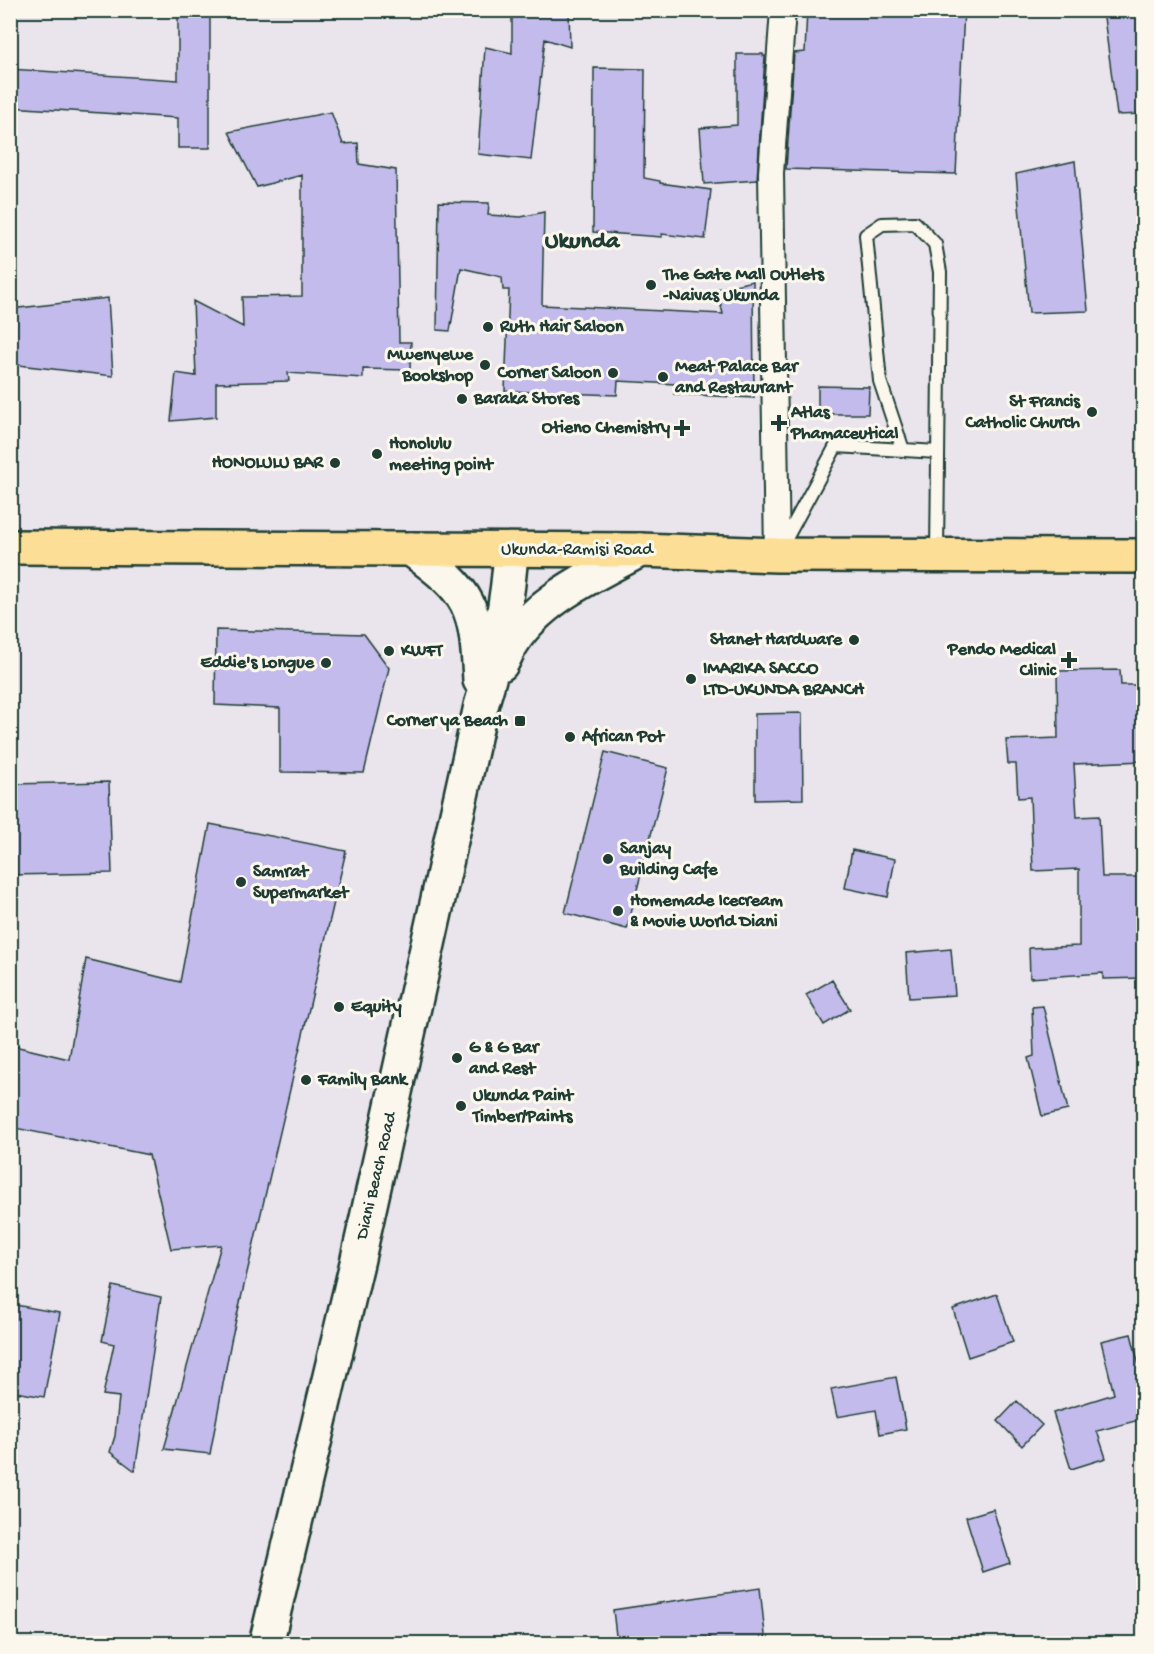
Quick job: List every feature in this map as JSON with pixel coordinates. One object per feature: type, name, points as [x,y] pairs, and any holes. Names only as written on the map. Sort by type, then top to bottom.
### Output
[{"type":"highway","name":"Ukunda-Ramisi Road","points":[[10,547],[640,550],[777,555],[1143,556]]},
{"type":"main road","points":[[411,549],[446,576],[466,598],[476,627],[481,706]]},
{"type":"main road","points":[[481,706],[499,643],[509,587],[511,550]]},
{"type":"main road","points":[[481,706],[512,643],[529,621],[553,601],[640,550]]},
{"type":"main road","name":"Diani Beach Road","points":[[266,1644],[357,1263],[481,706]]},
{"type":"street","points":[[777,555],[771,173],[783,10]]},
{"type":"lane","points":[[903,450],[880,381],[866,235],[882,224],[915,223],[935,244],[940,272],[938,555]]},
{"type":"lane","points":[[777,555],[836,446],[938,452]]},
{"type":"building","points":[[178,10],[210,10],[210,148],[178,148],[178,118],[10,107],[10,69],[178,80]]},
{"type":"building","points":[[512,10],[569,10],[570,47],[545,39],[531,160],[478,154],[485,47],[512,53]]},
{"type":"building","points":[[807,10],[964,10],[956,174],[786,169],[794,53],[805,52]]},
{"type":"building","points":[[1103,10],[1143,10],[1143,114],[1117,115]]},
{"type":"building","points":[[737,54],[763,54],[765,56],[757,180],[704,184],[700,128],[737,125]]},
{"type":"building","points":[[594,68],[645,69],[644,178],[660,181],[660,183],[711,190],[705,239],[662,234],[662,237],[593,232]]},
{"type":"building","points":[[331,112],[343,144],[358,143],[359,164],[396,170],[399,342],[411,342],[410,370],[363,369],[363,378],[288,373],[289,381],[216,383],[216,417],[171,421],[176,373],[196,376],[193,301],[243,327],[242,297],[302,296],[302,175],[257,187],[229,132]]},
{"type":"building","points":[[1075,161],[1088,311],[1029,313],[1016,174]]},
{"type":"building","points":[[439,202],[489,203],[488,215],[521,217],[544,212],[542,305],[723,314],[717,289],[753,281],[754,398],[674,394],[675,384],[618,381],[617,395],[505,391],[509,290],[503,290],[502,277],[461,268],[450,331],[437,330]]},
{"type":"building","points":[[108,298],[113,376],[10,364],[10,309]]},
{"type":"building","points":[[818,386],[869,387],[868,414],[818,414]]},
{"type":"building","points":[[216,630],[364,634],[389,668],[364,773],[280,772],[280,708],[215,705]]},
{"type":"building","points":[[1120,670],[1121,685],[1143,685],[1143,761],[1074,764],[1077,817],[1099,816],[1102,877],[1137,877],[1137,910],[1143,910],[1143,978],[1103,979],[1103,973],[1030,978],[1029,948],[1079,946],[1079,869],[1033,871],[1030,797],[1018,798],[1016,764],[1008,764],[1006,740],[1058,738],[1057,671]]},
{"type":"building","points":[[802,713],[803,799],[755,800],[755,714]]},
{"type":"building","points":[[605,752],[668,768],[627,929],[565,913]]},
{"type":"building","points":[[109,782],[112,873],[10,875],[10,784]]},
{"type":"building","points":[[210,824],[346,851],[231,1341],[210,1454],[164,1449],[221,1245],[171,1249],[149,1155],[10,1127],[10,1045],[69,1059],[86,959],[180,982]]},
{"type":"building","points":[[852,850],[895,859],[888,897],[845,888]]},
{"type":"building","points":[[951,949],[955,995],[909,998],[906,953]]},
{"type":"building","points":[[832,980],[850,1009],[824,1025],[806,995]]},
{"type":"building","points":[[1043,1006],[1068,1110],[1042,1116],[1028,1058],[1034,1056],[1032,1007]]},
{"type":"building","points":[[113,1286],[161,1297],[135,1471],[110,1452],[115,1436],[119,1397],[103,1395],[114,1344],[102,1341]]},
{"type":"building","points":[[997,1294],[1013,1342],[968,1357],[953,1309]]},
{"type":"building","points":[[10,1304],[60,1313],[44,1397],[10,1391]]},
{"type":"building","points":[[1131,1334],[1140,1369],[1143,1368],[1143,1419],[1097,1431],[1106,1458],[1071,1469],[1053,1413],[1114,1394],[1101,1341]]},
{"type":"building","points":[[896,1377],[906,1429],[880,1434],[876,1410],[837,1417],[831,1389]]},
{"type":"building","points":[[1017,1401],[1042,1425],[1022,1446],[998,1421]]},
{"type":"building","points":[[993,1509],[1010,1563],[983,1572],[966,1517]]},
{"type":"building","points":[[760,1588],[766,1644],[710,1644],[710,1637],[668,1644],[617,1644],[613,1610]]},
{"type":"place","name":"The Gate Mall Outlets -Naivas Ukunda","points":[[651,285]]},
{"type":"place","name":"Ruth Hair Saloon","points":[[488,327]]},
{"type":"place","name":"Mwenyewe Bookshop","points":[[485,365]]},
{"type":"place","name":"Corner Saloon","points":[[613,373]]},
{"type":"place","name":"Meat Palace Bar and Restaurant","points":[[663,377]]},
{"type":"place","name":"Baraka Stores","points":[[462,399]]},
{"type":"place","name":"St Francis Catholic Church","points":[[1092,412]]},
{"type":"place","name":"Atlas Phamaceutical","points":[[779,423]]},
{"type":"place","name":"Otieno Chemistry","points":[[682,428]]},
{"type":"place","name":"Honolulu meeting point","points":[[377,454]]},
{"type":"place","name":"HONOLULU BAR","points":[[335,463]]},
{"type":"place","name":"Stanet Hardware","points":[[854,640]]},
{"type":"place","name":"KWFT","points":[[389,651]]},
{"type":"place","name":"Pendo Medical Clinic","points":[[1069,660]]},
{"type":"place","name":"Eddie's Longue","points":[[326,663]]},
{"type":"place","name":"IMARIKA SACCO LTD-UKUNDA BRANCH","points":[[691,679]]},
{"type":"place","name":"Corner ya Beach","points":[[520,721]]},
{"type":"place","name":"African Pot","points":[[570,737]]},
{"type":"place","name":"Sanjay Building Cafe","points":[[608,859]]},
{"type":"place","name":"Samrat Supermarket","points":[[241,882]]},
{"type":"place","name":"Homemade Icecream & Movie World Diani","points":[[618,911]]},
{"type":"place","name":"Equity","points":[[339,1007]]},
{"type":"place","name":"G & G Bar and Rest","points":[[457,1058]]},
{"type":"place","name":"Family Bank","points":[[306,1080]]},
{"type":"place","name":"Ukunda Paint Timber/Paints","points":[[461,1106]]},
{"type":"district","name":"Ukunda","points":[[582,242]]}]
